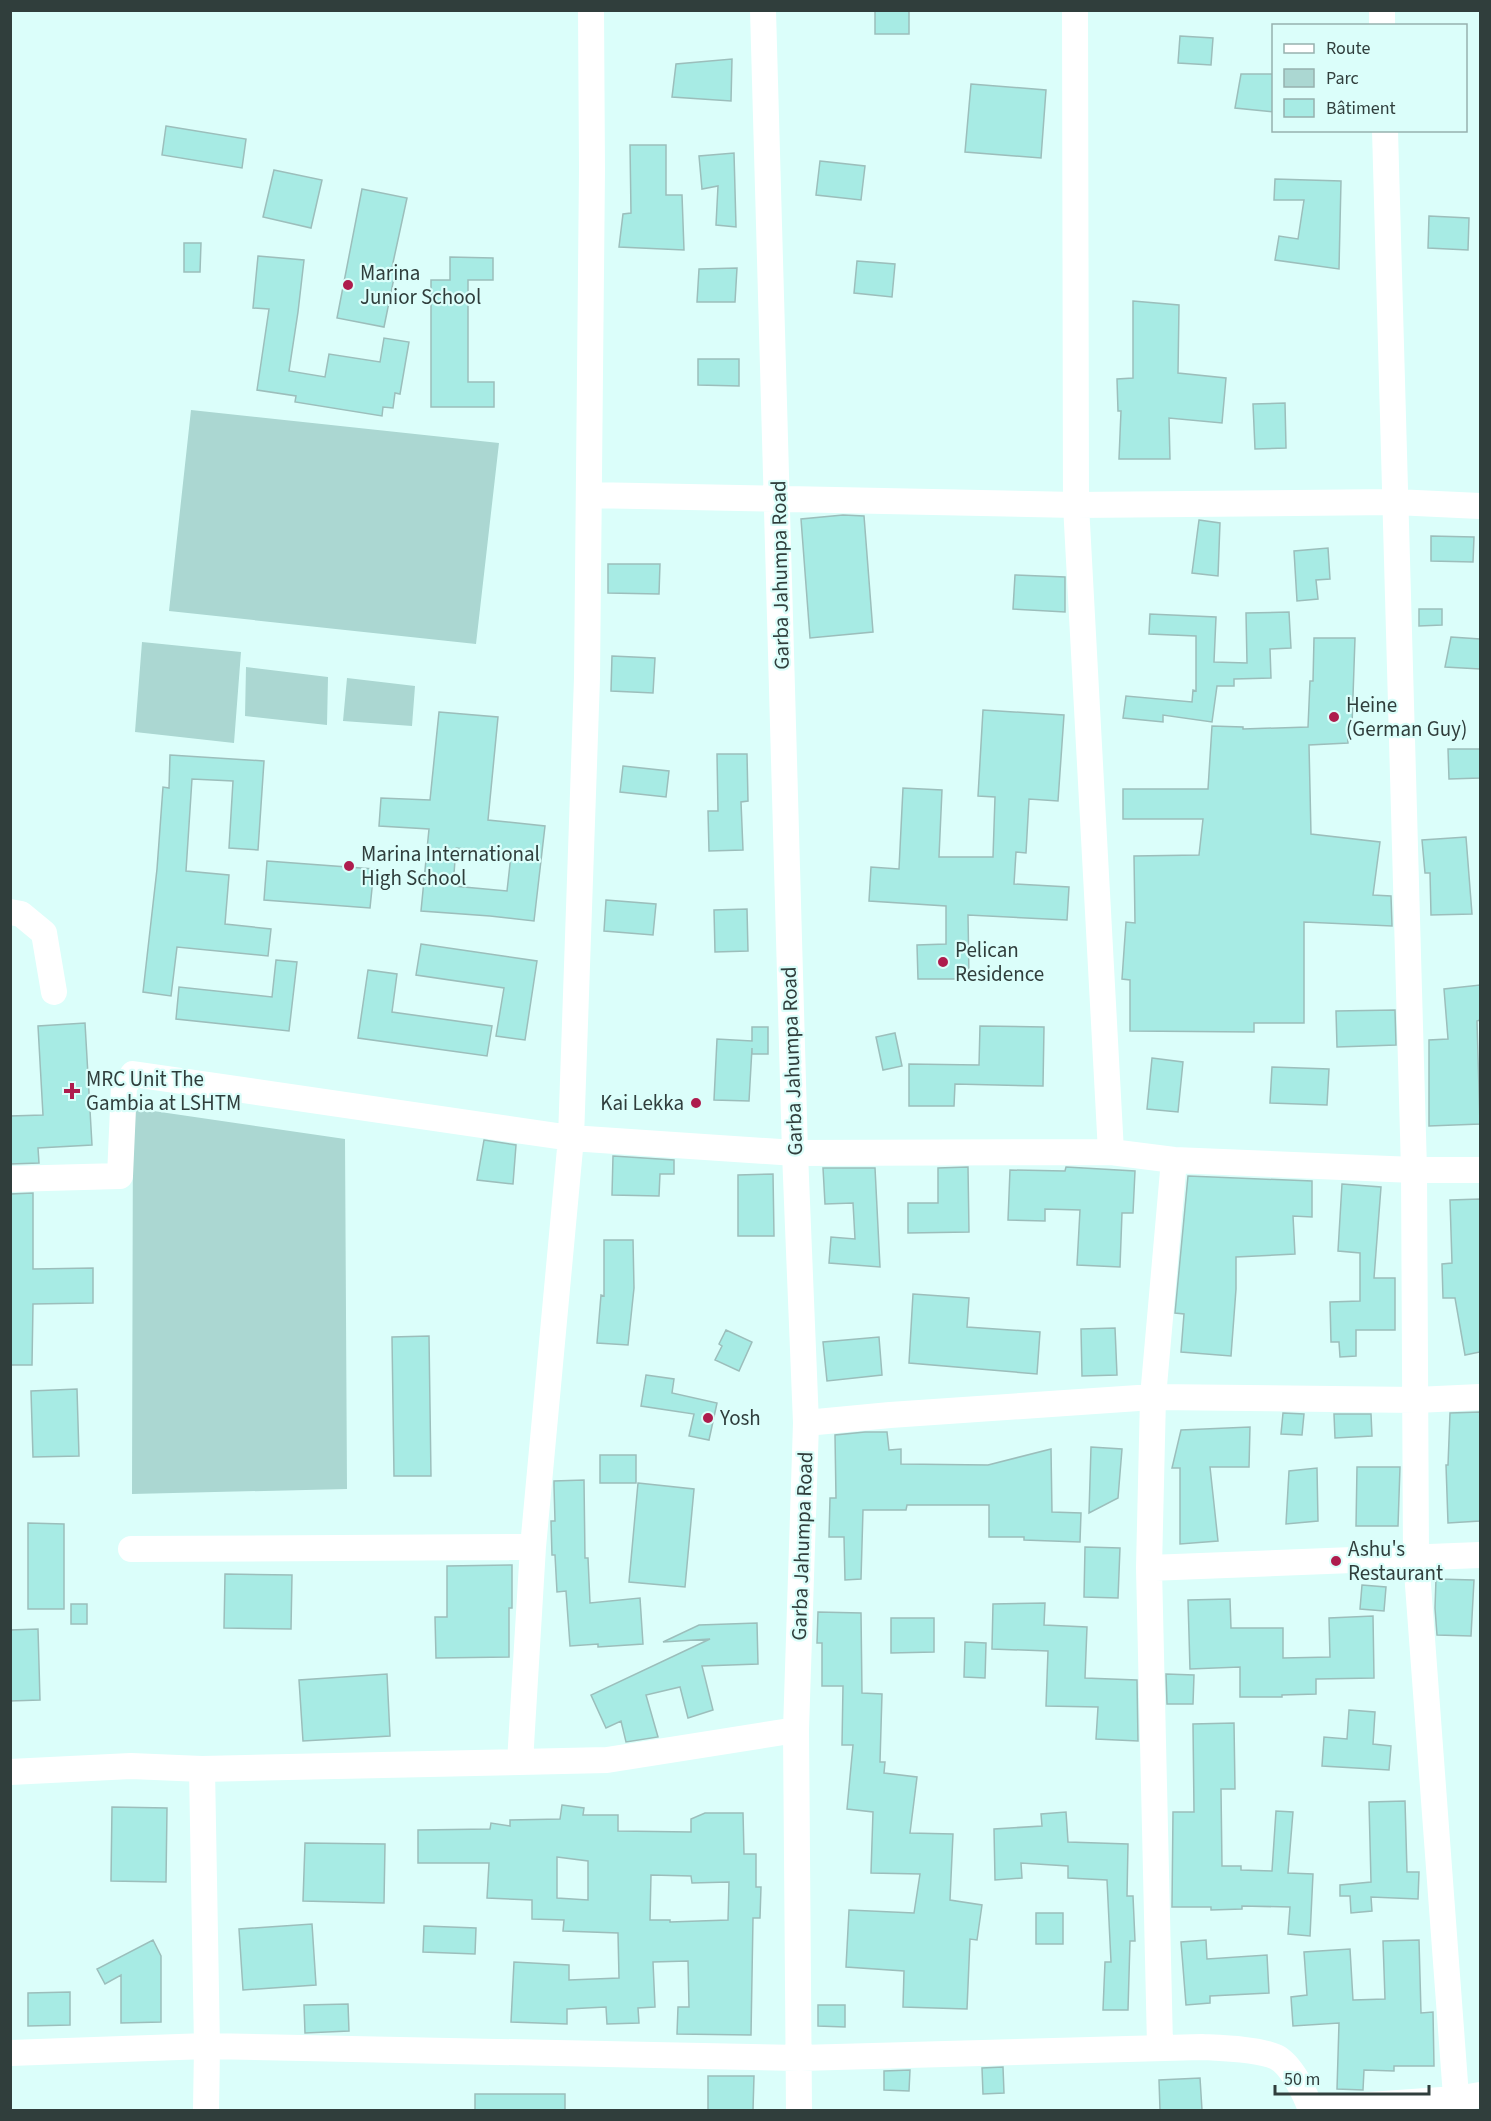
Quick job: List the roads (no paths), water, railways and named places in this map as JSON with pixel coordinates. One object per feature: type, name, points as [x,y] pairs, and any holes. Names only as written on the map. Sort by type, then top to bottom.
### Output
[{"type":"street","points":[[520,1762],[533,1547],[571,1138],[587,678],[592,171],[591,10]]},
{"type":"street","name":"Garba Jahumpa Road","points":[[763,10],[795,1153],[806,1423],[796,1731],[799,2110]]},
{"type":"street","points":[[1075,10],[1076,506],[1111,1152]]},
{"type":"street","points":[[10,2053],[207,2046],[800,2058],[1160,2046],[1240,2049],[1277,2057],[1300,2082],[1311,2110],[1464,2101],[1416,1558],[1414,1170],[1385,132]]},
{"type":"street","points":[[589,495],[1076,506],[1395,502],[1480,506]]},
{"type":"street","points":[[10,912],[21,914],[44,933],[54,992]]},
{"type":"street","points":[[10,1179],[120,1176],[124,1086],[133,1074],[571,1138],[795,1153],[1111,1152],[1174,1160],[1414,1170],[1480,1170]]},
{"type":"street","points":[[1160,2046],[1149,1568],[1153,1396],[1174,1160]]},
{"type":"street","points":[[806,1423],[1153,1396],[1416,1400],[1480,1397]]},
{"type":"street","points":[[131,1549],[533,1547]]},
{"type":"street","points":[[1149,1568],[1480,1555]]},
{"type":"street","points":[[10,1772],[130,1766],[202,1769],[607,1760],[796,1731]]},
{"type":"street","points":[[202,1769],[206,2110]]},
{"type":"place","name":"Marina Junior School","points":[[348,285]]},
{"type":"place","name":"Heine (German Guy)","points":[[1334,717]]},
{"type":"place","name":"Marina International High School","points":[[349,866]]},
{"type":"place","name":"Pelican Residence","points":[[943,962]]},
{"type":"place","name":"MRC Unit The Gambia at LSHTM","points":[[72,1091]]},
{"type":"place","name":"Kai Lekka","points":[[696,1103]]},
{"type":"place","name":"Yosh","points":[[708,1418]]},
{"type":"place","name":"Ashu's Restaurant","points":[[1336,1561]]}]
